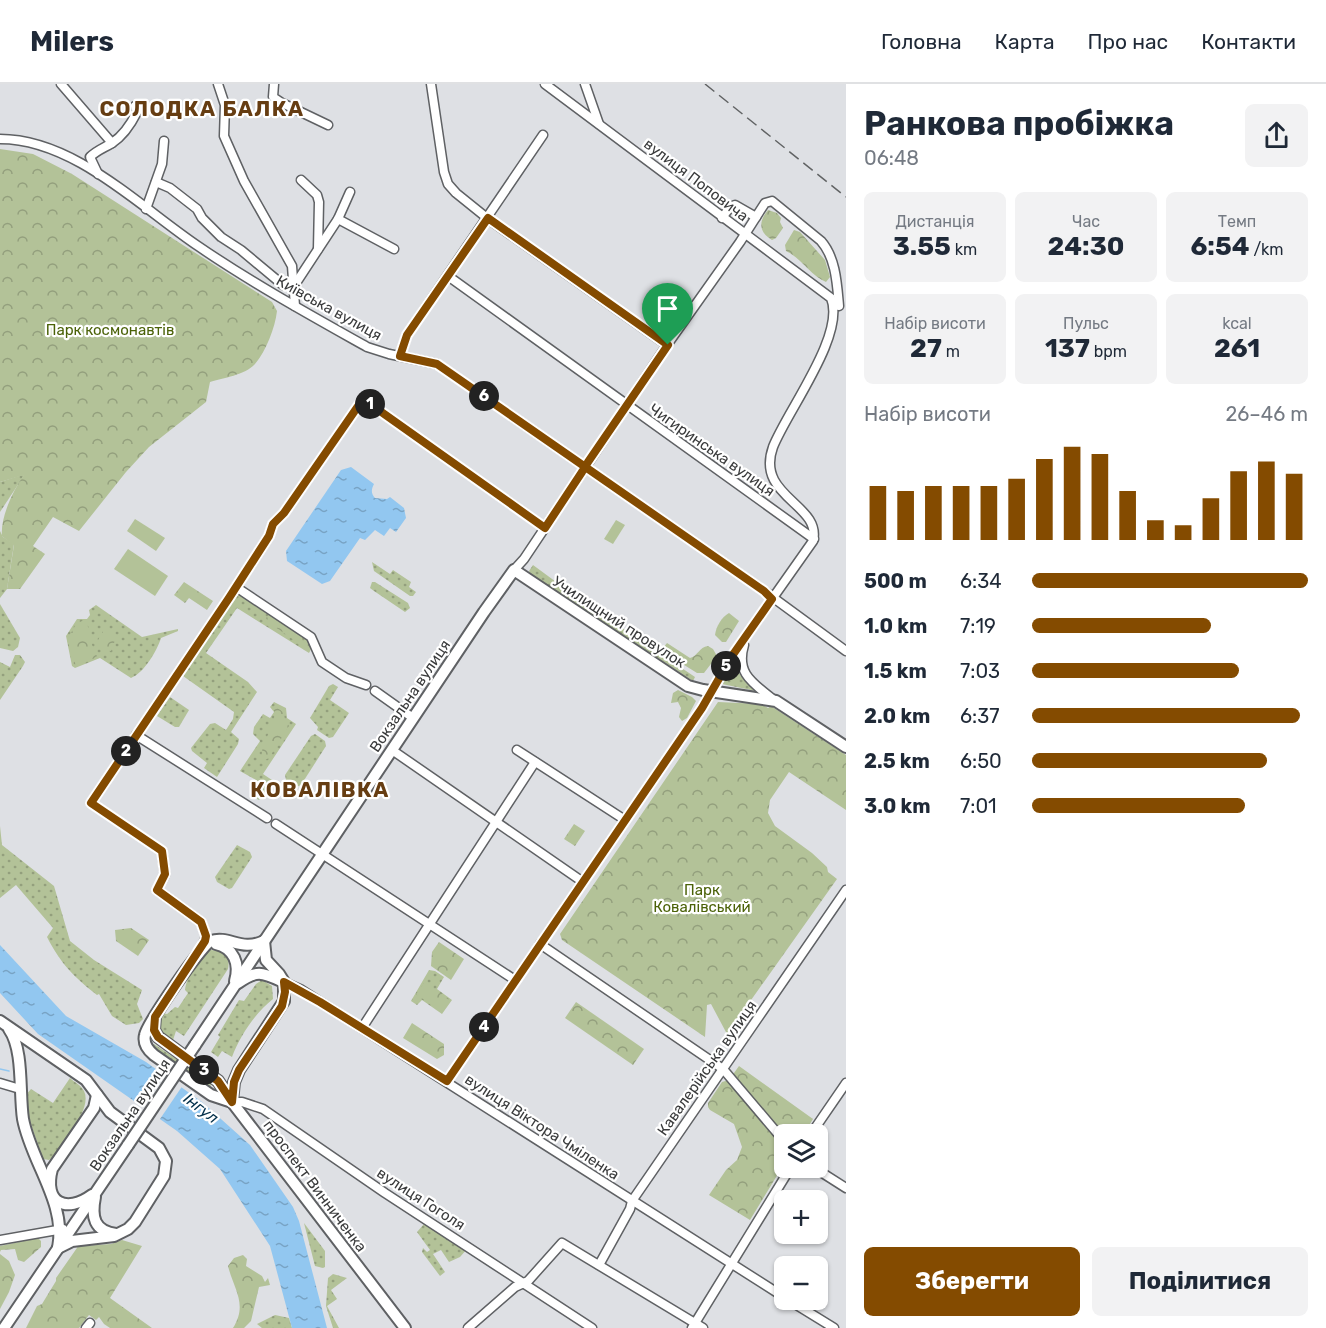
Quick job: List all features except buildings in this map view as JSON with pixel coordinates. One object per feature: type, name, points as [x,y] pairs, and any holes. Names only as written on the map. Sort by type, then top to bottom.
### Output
[{"type":"main road","name":"Училищний провулок","points":[[514,570],[688,686],[776,701]]},
{"type":"main road","name":"Вокзальна вулиця","points":[[4,1328],[514,570]]},
{"type":"main road","points":[[776,701],[846,747]]},
{"type":"main road","points":[[202,947],[211,940],[247,946],[264,941],[266,960],[284,982],[285,992],[282,1006],[239,1070],[234,1082],[232,1102]]},
{"type":"main road","points":[[202,947],[218,944],[232,952],[237,968],[232,988]]},
{"type":"main road","name":"проспект Винниченка","points":[[202,947],[155,1017],[145,1036],[147,1047],[154,1055],[187,1079],[212,1095],[232,1102],[405,1328]]},
{"type":"main road","points":[[232,988],[256,973],[269,975],[284,982]]},
{"type":"main road","points":[[155,1017],[154,1030],[161,1040],[213,1076],[223,1086],[232,1102]]},
{"type":"main road","points":[[2,1023],[15,1041],[24,1121],[33,1152],[50,1193],[60,1229],[58,1248]]},
{"type":"main road","points":[[2,1023],[78,1074],[102,1104],[117,1118],[159,1148],[164,1155],[166,1167],[164,1176],[135,1222],[122,1233],[114,1236],[72,1241],[58,1248]]},
{"type":"main road","points":[[213,1076],[228,1078],[239,1070]]},
{"type":"main road","points":[[96,1193],[76,1204],[68,1205],[57,1201],[50,1193],[50,1175],[96,1104],[97,1095]]},
{"type":"main road","points":[[88,1116],[106,1114],[117,1118]]},
{"type":"main road","points":[[33,1152],[40,1163],[57,1162]]},
{"type":"main road","points":[[96,1193],[93,1215],[97,1226],[110,1233],[122,1233]]},
{"type":"street","points":[[61,84],[112,143]]},
{"type":"street","points":[[218,84],[225,105],[224,136],[244,181],[292,266],[295,306]]},
{"type":"street","points":[[274,84],[273,97],[282,104],[328,125]]},
{"type":"street","points":[[431,84],[444,172],[448,184],[456,193],[668,345]]},
{"type":"street","name":"вулиця Поповича","points":[[545,84],[831,298],[836,303],[839,312]]},
{"type":"street","points":[[585,84],[599,125]]},
{"type":"street","points":[[99,174],[90,157],[112,143],[129,128],[137,112],[135,106]]},
{"type":"street","points":[[400,356],[407,335],[543,135]]},
{"type":"street","name":"Київська вулиця","points":[[0,139],[28,142],[47,148],[99,174],[197,246],[366,347],[437,364],[846,651]]},
{"type":"street","points":[[146,209],[162,164],[164,141]]},
{"type":"street","points":[[301,180],[317,195],[319,202],[318,249]]},
{"type":"street","points":[[156,182],[170,188],[197,209],[202,218],[221,237],[241,250],[283,285],[294,286]]},
{"type":"street","points":[[294,286],[338,219],[350,192]]},
{"type":"street","points":[[722,218],[731,206],[735,205],[756,217],[765,203],[772,201],[821,241],[833,263],[841,328]]},
{"type":"street","name":"Вокзальна вулиця","points":[[514,570],[525,559],[585,466],[756,217]]},
{"type":"street","points":[[338,219],[394,249]]},
{"type":"street","name":"Чигиринська вулиця","points":[[448,276],[814,539]]},
{"type":"street","points":[[447,1081],[702,708],[710,691],[814,539],[812,523],[775,483],[770,469],[770,458],[788,422],[834,349]]},
{"type":"street","points":[[202,947],[206,936],[201,922],[157,890],[165,874],[162,851],[91,803],[269,536],[273,524],[284,513],[363,399],[545,528]]},
{"type":"street","points":[[236,586],[311,637],[322,662],[346,678],[366,685]]},
{"type":"street","points":[[748,634],[741,656],[742,667],[748,678],[776,701]]},
{"type":"street","points":[[375,692],[413,718]]},
{"type":"street","points":[[136,735],[267,818]]},
{"type":"street","points":[[392,750],[583,882]]},
{"type":"street","points":[[517,750],[625,820]]},
{"type":"street","points":[[362,1028],[535,762]]},
{"type":"street","points":[[276,824],[515,980]]},
{"type":"street","name":"Кавалерійська вулиця","points":[[599,1265],[630,1209],[632,1201],[846,890]]},
{"type":"street","points":[[540,944],[723,1069],[774,1130]]},
{"type":"street","name":"вулиця Віктора Чміленка","points":[[284,982],[300,989],[447,1081],[774,1291]]},
{"type":"street","points":[[0,1083],[20,1089]]},
{"type":"street","points":[[819,1124],[846,1083]]},
{"type":"street","name":"вулиця Гоголя","points":[[232,1102],[242,1102],[263,1109],[385,1193],[592,1328]]},
{"type":"street","points":[[828,1177],[846,1188]]},
{"type":"street","points":[[693,1325],[784,1178]]},
{"type":"street","points":[[0,1240],[72,1227]]},
{"type":"street","points":[[468,1328],[515,1287],[524,1283],[562,1243],[693,1325],[703,1328]]},
{"type":"street","name":"вулиця Віктора Чміленка","points":[[805,1310],[834,1328]]},
{"type":"green space","name":"Парк космонавтів","points":[[0,149],[33,154],[72,174],[272,302],[277,311],[269,339],[255,364],[240,373],[210,382],[206,402],[149,447],[79,531],[53,517],[33,546],[45,554],[20,589],[7,589],[14,545],[2,536],[5,512],[24,475],[0,482]]},
{"type":"green space","points":[[768,210],[777,213],[781,218],[783,228],[772,240],[764,234],[761,226]]},
{"type":"green space","points":[[794,230],[800,232],[825,260],[830,277],[826,282],[786,251],[785,245]]},
{"type":"green space","points":[[25,474],[0,512],[0,482]]},
{"type":"green space","points":[[135,519],[165,538],[156,551],[127,531]]},
{"type":"green space","points":[[616,520],[625,525],[613,544],[604,539]]},
{"type":"green space","points":[[0,531],[3,537],[14,544],[7,589],[0,598]]},
{"type":"green space","points":[[128,549],[168,576],[155,596],[114,569]]},
{"type":"green space","points":[[372,562],[390,574],[393,570],[411,582],[409,587],[416,592],[413,596],[374,571]]},
{"type":"green space","points":[[533,565],[695,677],[693,681],[531,575],[529,571]]},
{"type":"green space","points":[[184,582],[213,601],[207,610],[189,598],[185,603],[174,595]]},
{"type":"green space","points":[[372,582],[408,603],[410,608],[405,612],[374,591],[370,588]]},
{"type":"green space","points":[[239,594],[303,634],[311,648],[309,653],[237,608],[206,653],[248,682],[257,692],[231,732],[239,739],[238,744],[217,777],[204,768],[207,763],[191,748],[210,724],[215,723],[226,730],[233,719],[234,712],[183,676]]},
{"type":"green space","points":[[0,604],[20,638],[18,647],[13,651],[0,648]]},
{"type":"green space","points":[[96,605],[142,637],[178,629],[178,631],[161,638],[149,661],[131,678],[100,658],[75,668],[72,666],[66,636],[77,619],[87,619],[90,615],[89,610]]},
{"type":"green space","points":[[729,613],[739,621],[726,642],[722,642],[715,635],[720,622]]},
{"type":"green space","points":[[269,615],[275,616],[278,623],[284,625],[285,628],[300,633],[303,644],[301,645],[268,622],[266,618]]},
{"type":"green space","points":[[86,621],[97,657],[76,666],[67,640],[76,624]]},
{"type":"green space","points":[[104,629],[117,635],[111,651],[98,648],[97,642]]},
{"type":"green space","points":[[667,643],[690,658],[708,646],[717,656],[704,673],[697,673],[665,653],[663,648]]},
{"type":"green space","points":[[15,655],[20,655],[25,662],[0,700],[0,662],[10,667]]},
{"type":"green space","points":[[735,666],[741,676],[756,691],[722,684]]},
{"type":"green space","points":[[333,684],[338,687],[330,700],[349,713],[333,737],[329,738],[317,730],[318,727],[310,718],[329,686]]},
{"type":"green space","points":[[678,690],[696,701],[687,718],[682,721],[679,717],[681,708],[678,702],[671,703],[673,693]]},
{"type":"green space","points":[[170,697],[189,710],[179,727],[157,716]]},
{"type":"green space","points":[[274,702],[286,708],[287,718],[296,724],[263,774],[272,780],[272,783],[259,800],[255,798],[263,784],[240,771],[260,741],[253,734],[254,727],[263,714],[270,718],[274,712],[270,707]]},
{"type":"green space","name":"Парк Ковалівський","points":[[718,702],[761,704],[768,708],[771,706],[846,755],[846,810],[789,772],[770,800],[768,813],[775,826],[812,853],[837,879],[727,1034],[711,1004],[707,1005],[705,1037],[562,940],[560,934]]},
{"type":"green space","points":[[275,706],[284,713],[289,726],[269,758],[265,760],[262,757],[262,751],[274,719],[273,708]]},
{"type":"green space","points":[[315,734],[325,741],[326,746],[301,785],[296,787],[286,780],[285,775],[311,736]]},
{"type":"green space","points":[[574,824],[585,831],[575,846],[564,839]]},
{"type":"green space","points":[[0,826],[2,845],[54,886],[70,941],[94,960],[142,990],[137,1004],[143,1019],[139,1023],[126,1025],[112,1016],[99,994],[97,995],[68,969],[47,937],[53,928],[16,885],[0,898]]},
{"type":"green space","points":[[237,845],[250,852],[252,857],[232,888],[229,889],[217,882],[215,877]]},
{"type":"green space","points":[[131,928],[149,940],[138,956],[116,941],[115,930]]},
{"type":"green space","points":[[439,942],[464,959],[451,980],[431,966],[432,952]]},
{"type":"green space","points":[[210,950],[225,954],[229,964],[228,969],[184,1036],[176,1031],[172,1043],[159,1031],[160,1015],[167,1014],[175,1007],[178,1008],[188,993],[185,990],[190,973]]},
{"type":"green space","points":[[429,970],[444,977],[437,989],[452,1000],[442,1014],[422,1000],[417,1005],[411,1001]]},
{"type":"green space","points":[[262,980],[272,986],[273,999],[249,1025],[232,1057],[222,1051],[218,1057],[211,1052],[220,1037],[218,1035],[239,1000],[244,1001],[256,984]]},
{"type":"green space","points":[[425,982],[449,1000],[441,1012],[416,994]]},
{"type":"green space","points":[[576,1002],[644,1049],[633,1065],[565,1018]]},
{"type":"green space","points":[[412,1023],[444,1044],[444,1055],[437,1059],[403,1038]]},
{"type":"green space","points":[[154,1044],[212,1083],[210,1087],[155,1049],[152,1046]]},
{"type":"green space","points":[[739,1066],[813,1119],[810,1124],[774,1124],[776,1178],[750,1220],[709,1195],[726,1170],[737,1160],[742,1147],[734,1124],[708,1107],[708,1103],[722,1082],[729,1080]]},
{"type":"green space","points":[[70,1078],[84,1091],[86,1098],[81,1116],[53,1157],[49,1160],[43,1159],[28,1116],[25,1096],[31,1089],[53,1103]]},
{"type":"green space","points":[[304,1223],[325,1251],[325,1267],[323,1268],[315,1266]]},
{"type":"green space","points":[[424,1224],[467,1249],[460,1257],[449,1262],[441,1250],[433,1254],[445,1272],[440,1276],[422,1252],[423,1248],[427,1252],[430,1250],[417,1232]]},
{"type":"green space","points":[[38,1238],[41,1241],[41,1247],[24,1262],[18,1260],[15,1249],[0,1252],[0,1246]]},
{"type":"green space","points":[[122,1240],[142,1246],[110,1298],[152,1328],[110,1328],[99,1317],[96,1320],[89,1315],[79,1328],[26,1328],[37,1306],[42,1304],[56,1278],[79,1245],[111,1244]]},
{"type":"green space","points":[[0,1254],[9,1261],[15,1275],[0,1309]]},
{"type":"green space","points":[[243,1255],[247,1259],[246,1266],[262,1276],[265,1282],[268,1278],[270,1285],[259,1287],[251,1321],[244,1328],[233,1328],[240,1304],[228,1266],[234,1258]]},
{"type":"green space","points":[[333,1274],[347,1278],[331,1290],[337,1299],[327,1306],[339,1328],[333,1328],[326,1306],[328,1278]]},
{"type":"green space","points":[[275,1315],[289,1318],[292,1328],[262,1328],[257,1324]]},
{"type":"water","points":[[351,467],[374,484],[372,491],[375,498],[390,497],[404,508],[406,518],[396,532],[390,528],[384,536],[375,530],[365,540],[360,538],[330,581],[322,584],[287,561],[286,551],[341,470]]},
{"type":"water","name":"Інгул","points":[[0,945],[66,1016],[146,1062],[202,1102],[250,1145],[293,1207],[299,1221],[327,1328],[292,1328],[270,1246],[220,1169],[177,1131],[38,1034],[0,993]]},
{"type":"pier","points":[[163,1071],[183,1085],[158,1122],[138,1108]]},
{"type":"waterway","points":[[0,1069],[9,1071]]},
{"type":"railway","points":[[705,84],[846,197]]},
{"type":"district","name":"СОЛОДКА БАЛКА","points":[[202,108]]},
{"type":"district","name":"КОВАЛІВКА","points":[[320,789]]},
{"type":"route","points":[[668,345],[488,218],[407,335],[400,356],[437,364],[585,466],[764,591],[772,599],[732,656],[702,708],[447,1081],[284,982],[285,992],[282,1006],[239,1070],[234,1082],[232,1102],[218,1081],[161,1040],[154,1030],[155,1017],[205,941],[206,936],[201,922],[157,890],[165,874],[162,851],[91,803],[229,598],[272,531],[273,524],[284,513],[363,399],[545,528],[585,466],[668,345]]}]
